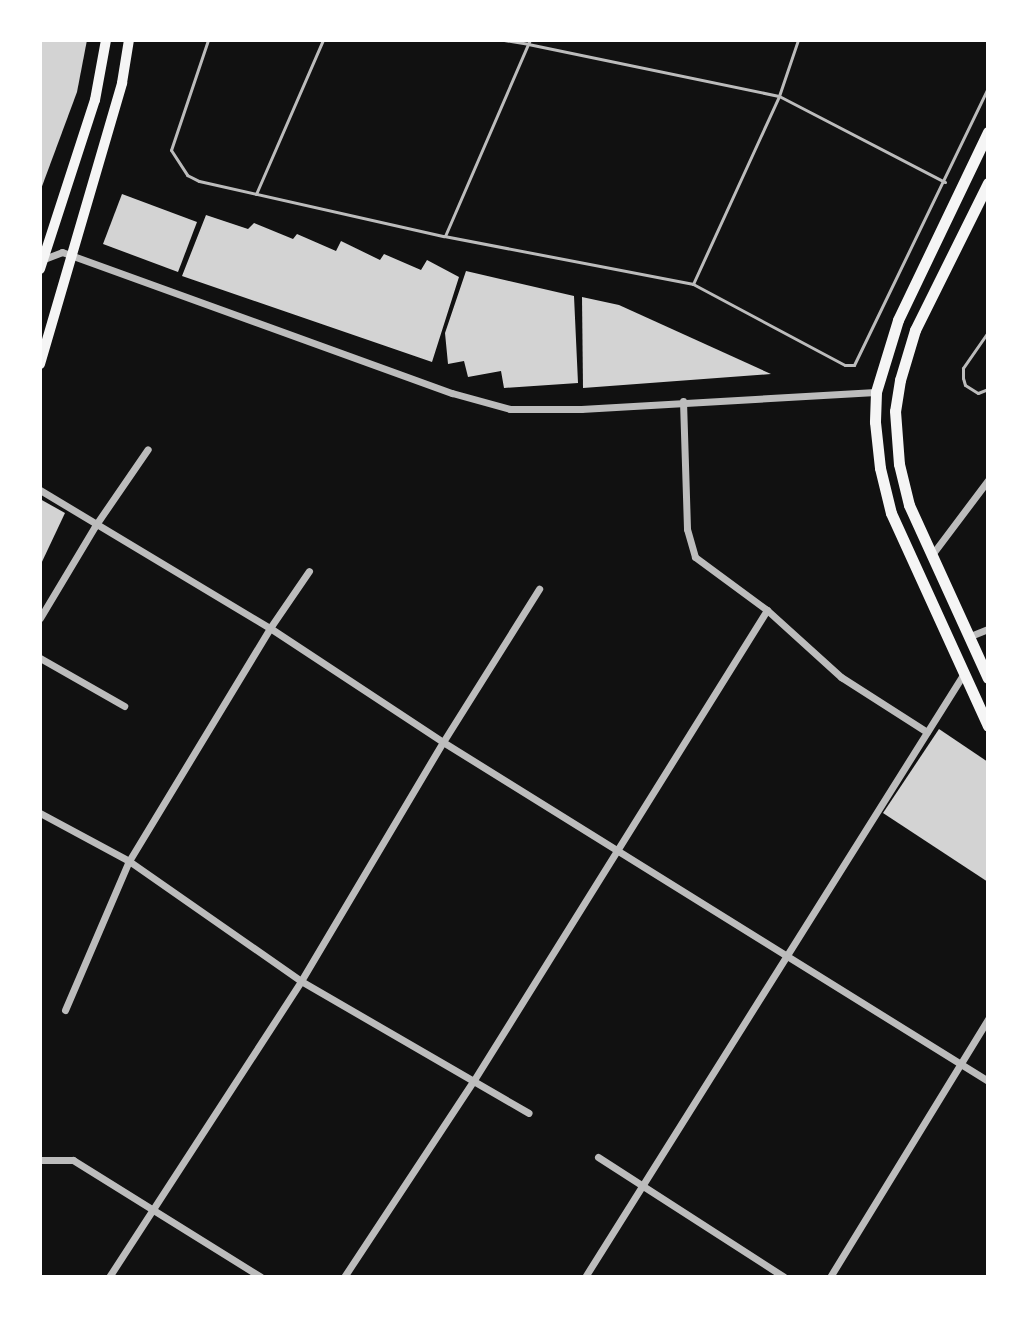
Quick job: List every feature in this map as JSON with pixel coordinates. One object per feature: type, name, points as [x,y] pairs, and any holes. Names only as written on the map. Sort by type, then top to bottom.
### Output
[{"type":"main road","points":[[41,265],[95,100],[106,40]]},
{"type":"main road","points":[[40,364],[122,83],[129,40]]},
{"type":"main road","points":[[988,132],[898,320],[876,392],[880,468],[891,513],[988,726]]},
{"type":"main road","points":[[988,183],[915,330],[895,411],[899,464],[909,505],[988,678]]},
{"type":"street","points":[[41,265],[55,252],[71,256],[452,393],[510,409],[581,409],[876,392]]},
{"type":"street","points":[[683,401],[689,544],[704,567],[767,610],[841,677],[927,732]]},
{"type":"street","points":[[40,618],[95,526],[148,449]]},
{"type":"street","points":[[931,556],[988,480]]},
{"type":"street","points":[[40,490],[95,526],[270,628],[614,850],[788,954],[988,1081]]},
{"type":"street","points":[[65,1010],[129,861],[270,628],[309,571]]},
{"type":"street","points":[[109,1277],[151,1207],[301,981],[443,742],[539,589]]},
{"type":"street","points":[[344,1277],[474,1080],[614,850],[767,610]]},
{"type":"street","points":[[968,637],[988,629]]},
{"type":"street","points":[[40,658],[124,706]]},
{"type":"street","points":[[585,1277],[963,675]]},
{"type":"street","points":[[40,813],[129,861],[301,981],[529,1113]]},
{"type":"street","points":[[830,1277],[988,1019]]},
{"type":"street","points":[[598,1157],[639,1187],[784,1277]]},
{"type":"street","points":[[40,1160],[73,1160],[261,1277]]},
{"type":"lane","points":[[208,40],[171,150],[187,175],[256,194],[444,236],[693,284],[845,365],[854,365],[988,88]]},
{"type":"lane","points":[[256,194],[323,40]]},
{"type":"lane","points":[[504,40],[529,42],[779,96],[945,182]]},
{"type":"lane","points":[[693,284],[779,96],[798,40]]},
{"type":"lane","points":[[444,236],[529,42]]},
{"type":"lane","points":[[988,332],[963,368],[965,385],[978,393],[988,389]]},
{"type":"building","points":[[40,40],[87,40],[77,92],[41,189]]},
{"type":"building","points":[[122,194],[197,222],[178,272],[103,244]]},
{"type":"building","points":[[206,215],[248,229],[254,223],[293,239],[297,234],[336,251],[341,241],[380,260],[384,254],[421,270],[427,260],[459,277],[432,362],[182,276]]},
{"type":"building","points":[[466,271],[574,296],[578,383],[504,388],[501,371],[468,377],[464,361],[448,364],[445,333]]},
{"type":"building","points":[[582,297],[619,305],[771,374],[583,388]]},
{"type":"building","points":[[40,499],[65,513],[40,566]]},
{"type":"building","points":[[939,729],[988,762],[988,882],[883,813]]}]
